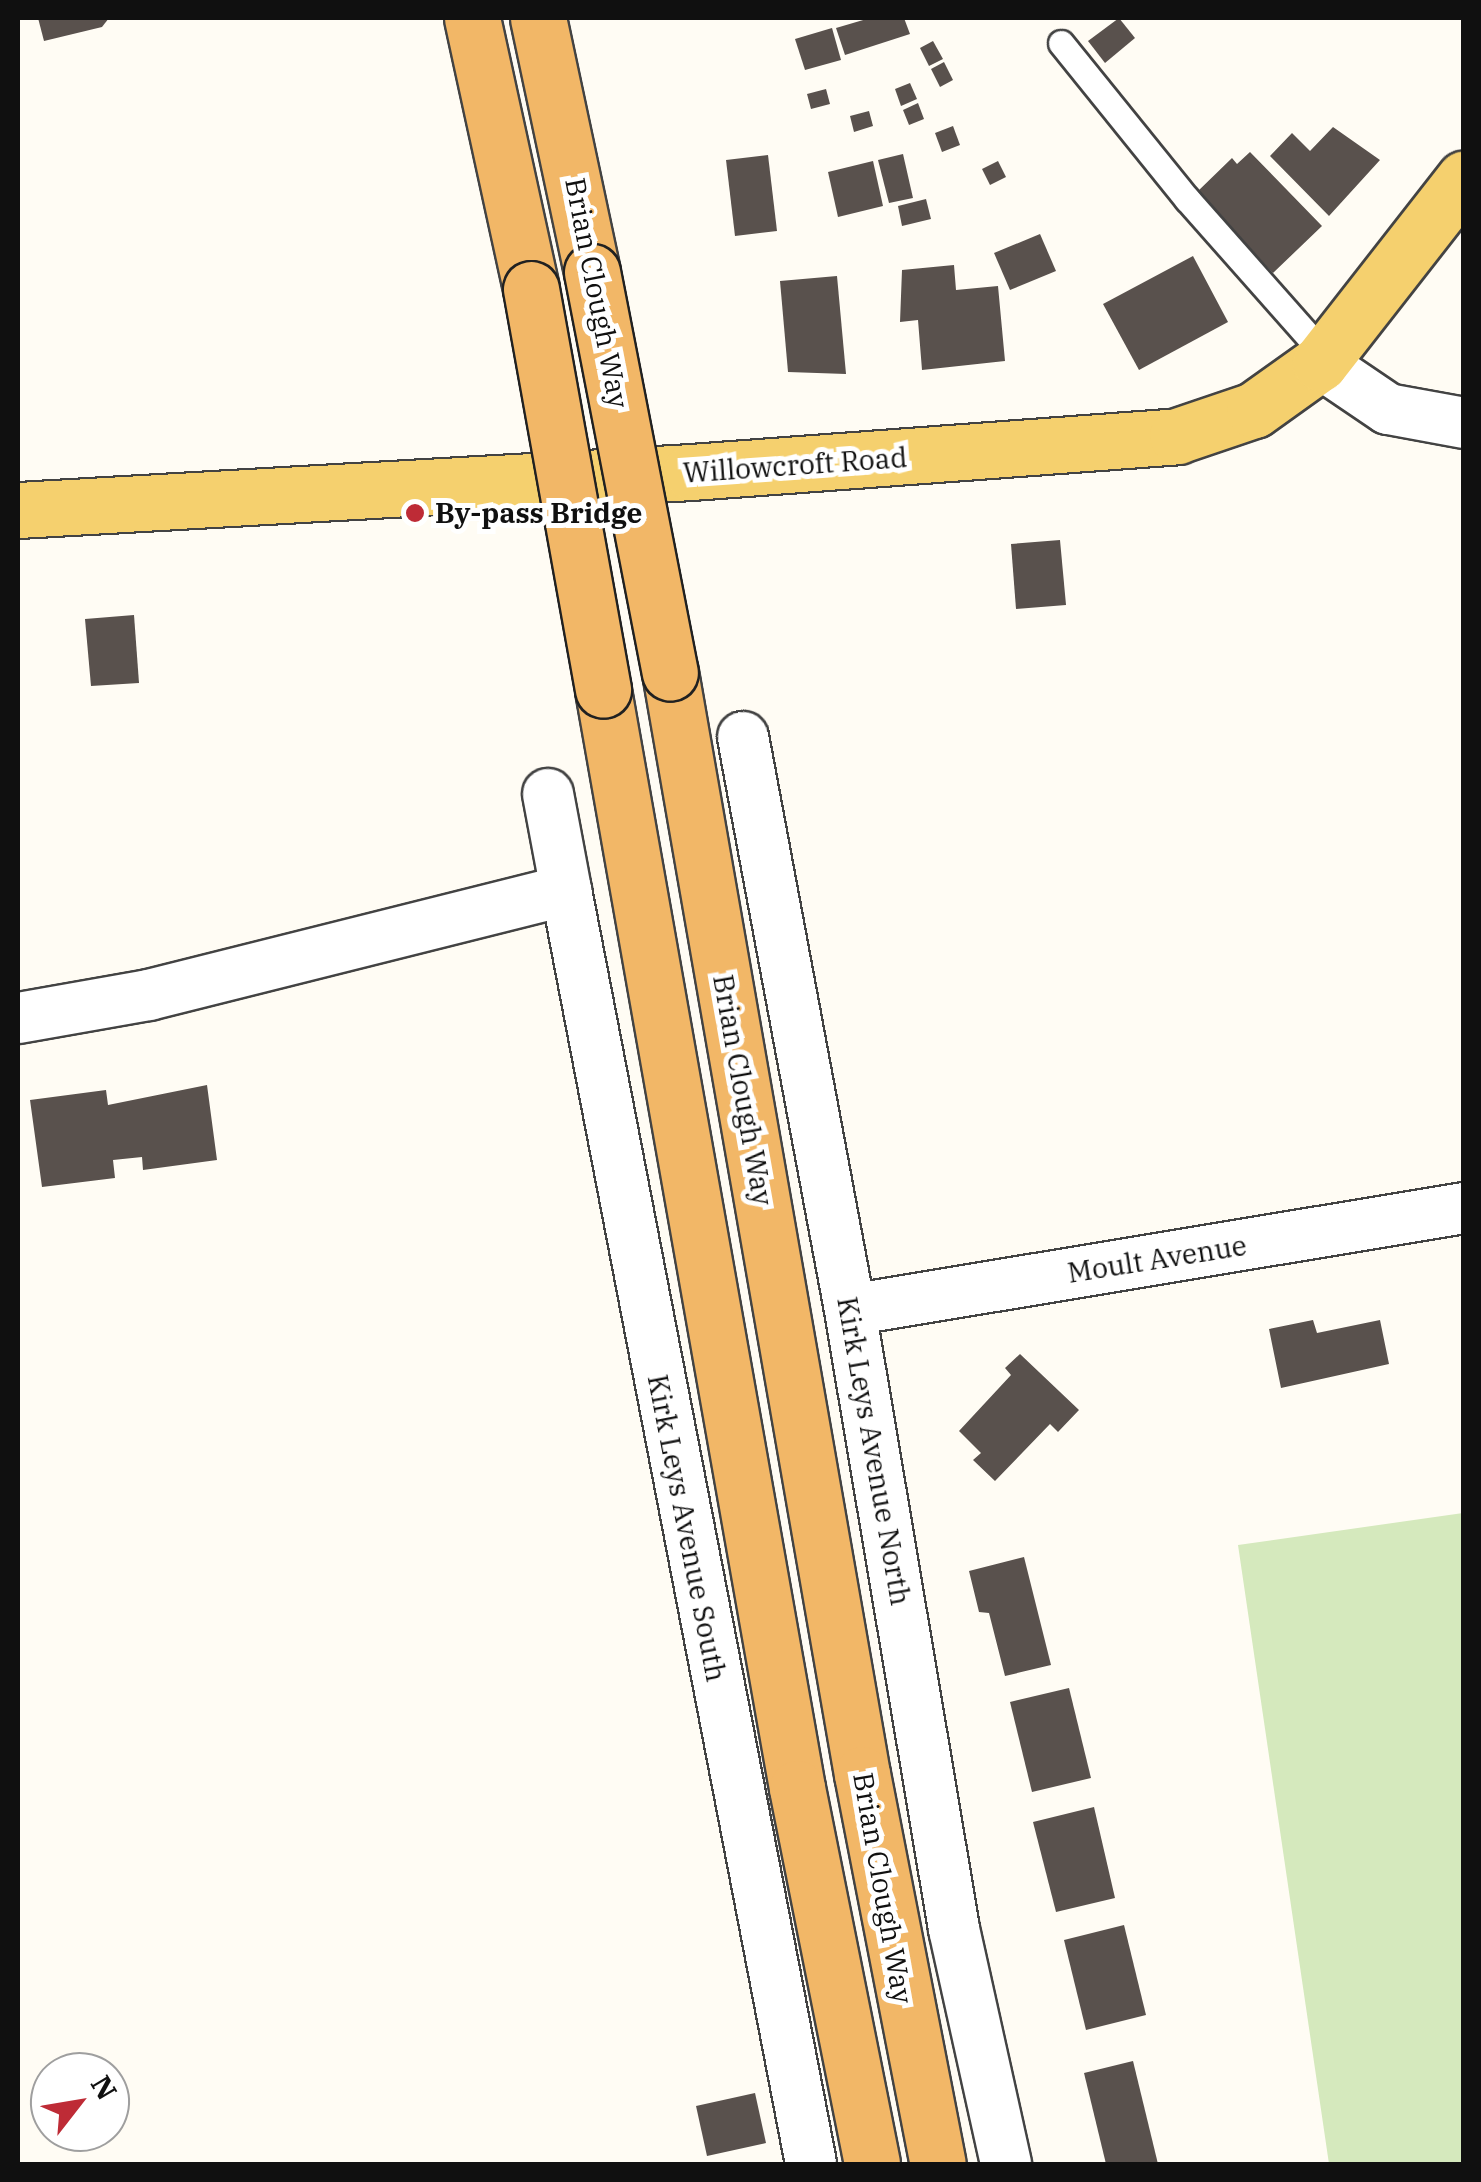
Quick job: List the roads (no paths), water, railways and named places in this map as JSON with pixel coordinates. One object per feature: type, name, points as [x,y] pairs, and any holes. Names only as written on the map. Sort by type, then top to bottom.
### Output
[{"type":"highway","points":[[472,18],[531,288],[797,1788],[872,2164]]},
{"type":"highway","name":"Brian Clough Way","points":[[538,18],[670,672],[865,1793],[938,2164]]},
{"type":"main road","name":"Willowcroft Road","points":[[18,510],[1148,440],[1254,410],[1324,360],[1464,179]]},
{"type":"street","points":[[1324,360],[1388,409],[1464,424]]},
{"type":"street","name":"Kirk Leys Avenue North","points":[[744,737],[850,1310],[954,1929],[1006,2164]]},
{"type":"street","name":"Kirk Leys Avenue South","points":[[548,794],[811,2164]]},
{"type":"street","points":[[18,1018],[149,995],[566,890]]},
{"type":"street","name":"Moult Avenue","points":[[850,1310],[1464,1208]]},
{"type":"lane","points":[[1061,43],[1197,212],[1324,360]]},
{"type":"place","name":"By-pass Bridge","points":[[415,513]]}]
